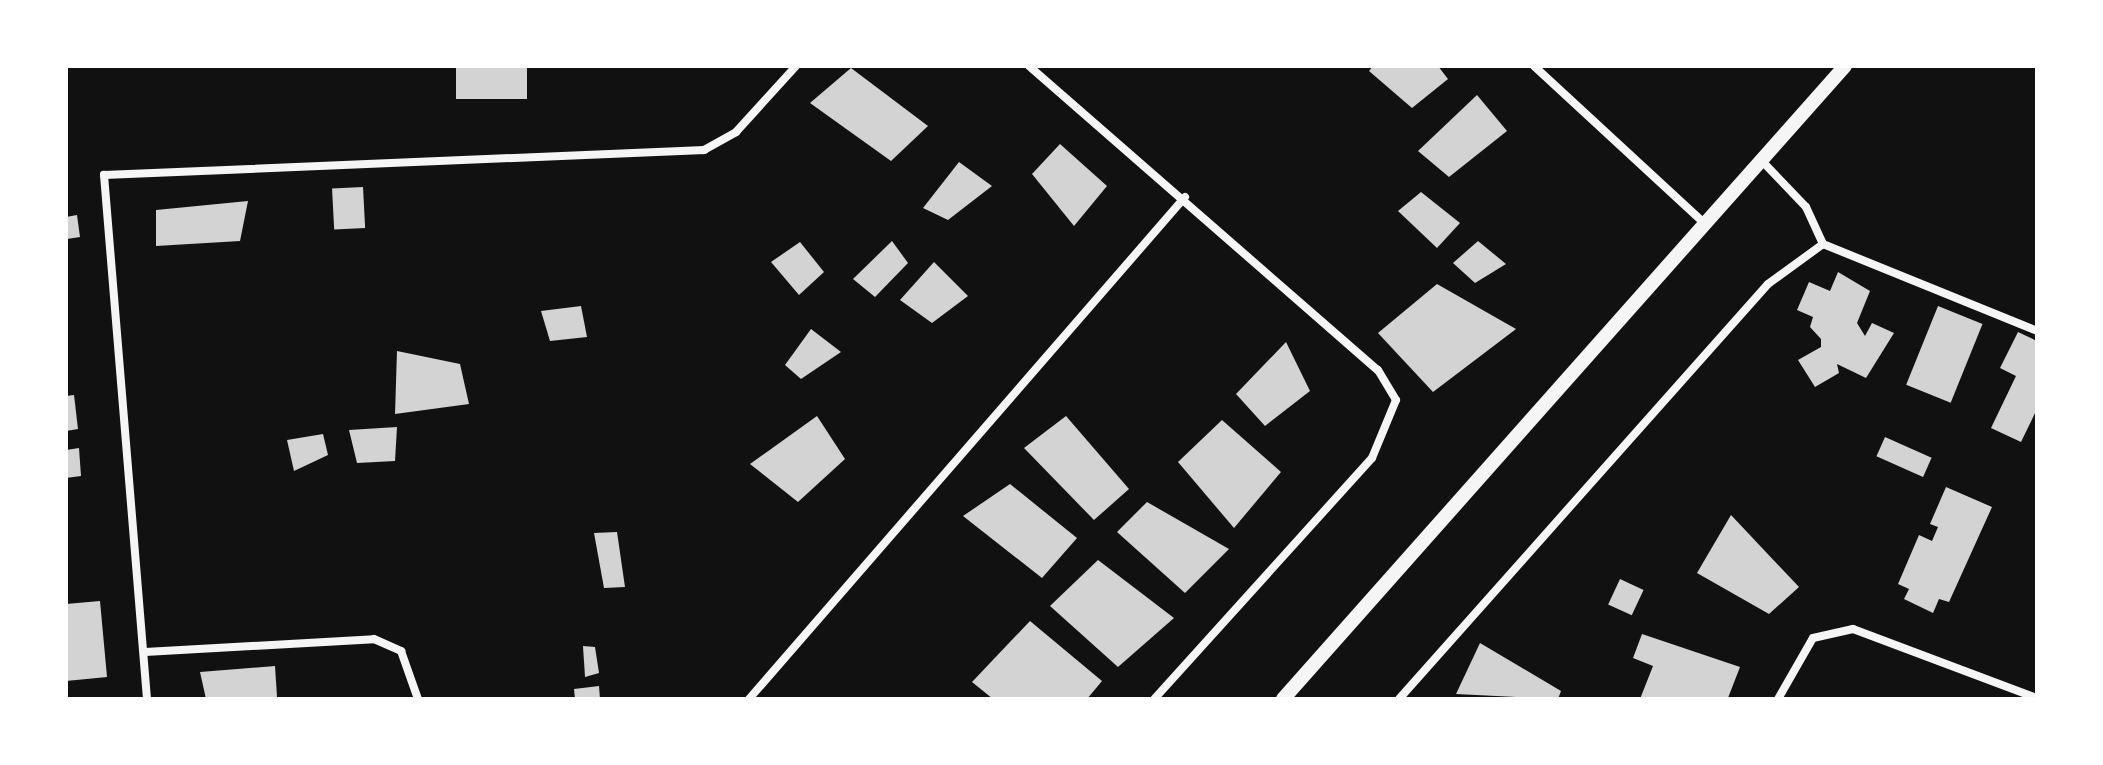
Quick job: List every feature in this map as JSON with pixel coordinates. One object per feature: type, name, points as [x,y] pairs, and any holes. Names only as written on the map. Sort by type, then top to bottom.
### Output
[{"type":"street","points":[[147,699],[104,175],[704,150],[736,132],[796,66]]},
{"type":"street","points":[[1029,66],[1185,197],[1378,370],[1396,400],[1372,458],[1154,699]]},
{"type":"street","points":[[1534,66],[1701,220]]},
{"type":"street","points":[[1283,699],[1701,220],[1761,160],[1845,66]]},
{"type":"street","points":[[1761,160],[1806,207],[1823,244],[2037,331]]},
{"type":"street","points":[[749,699],[1185,197]]},
{"type":"street","points":[[1399,699],[1768,284],[1823,244]]},
{"type":"street","points":[[1778,699],[1813,638],[1853,629],[2037,698]]},
{"type":"street","points":[[145,652],[374,639],[401,651],[418,699]]},
{"type":"building","points":[[456,66],[527,66],[527,99],[456,99]]},
{"type":"building","points":[[1373,66],[1438,66],[1448,79],[1412,108],[1369,71]]},
{"type":"building","points":[[851,68],[928,126],[891,161],[810,103]]},
{"type":"building","points":[[1477,95],[1507,131],[1449,177],[1418,151]]},
{"type":"building","points":[[1060,144],[1107,186],[1074,226],[1032,174]]},
{"type":"building","points":[[959,162],[992,186],[948,220],[923,208]]},
{"type":"building","points":[[363,187],[365,228],[334,230],[332,189]]},
{"type":"building","points":[[1421,192],[1460,223],[1437,248],[1398,211]]},
{"type":"building","points":[[248,201],[240,241],[156,246],[156,210]]},
{"type":"building","points":[[77,215],[80,237],[67,239],[66,217]]},
{"type":"building","points":[[892,241],[908,263],[875,297],[853,279]]},
{"type":"building","points":[[1478,241],[1506,264],[1475,283],[1453,263]]},
{"type":"building","points":[[800,242],[824,272],[799,295],[771,262]]},
{"type":"building","points":[[934,262],[968,296],[932,323],[900,300]]},
{"type":"building","points":[[1838,272],[1870,291],[1857,323],[1865,336],[1872,323],[1894,333],[1866,378],[1837,364],[1839,373],[1815,387],[1798,360],[1821,347],[1821,339],[1810,327],[1813,317],[1797,310],[1809,282],[1830,291]]},
{"type":"building","points":[[1437,284],[1516,329],[1433,392],[1378,333]]},
{"type":"building","points":[[581,306],[587,337],[550,341],[541,311]]},
{"type":"building","points":[[1938,306],[1983,324],[1951,403],[1906,385]]},
{"type":"building","points":[[811,329],[841,352],[801,379],[785,365]]},
{"type":"building","points":[[2018,332],[2037,341],[2037,409],[2021,442],[1991,428],[2016,376],[2000,368]]},
{"type":"building","points":[[1286,342],[1310,391],[1265,426],[1236,394]]},
{"type":"building","points":[[397,351],[460,364],[469,404],[395,414]]},
{"type":"building","points":[[74,395],[78,429],[66,431],[66,396]]},
{"type":"building","points":[[817,416],[845,459],[798,502],[750,464]]},
{"type":"building","points":[[1066,416],[1129,489],[1094,520],[1024,448]]},
{"type":"building","points":[[1222,420],[1281,472],[1234,528],[1178,462]]},
{"type":"building","points":[[397,427],[395,461],[357,463],[349,430]]},
{"type":"building","points":[[323,434],[328,455],[294,471],[287,440]]},
{"type":"building","points":[[1885,437],[1932,458],[1923,477],[1876,456]]},
{"type":"building","points":[[79,448],[81,476],[66,478],[66,450]]},
{"type":"building","points":[[1010,484],[1077,538],[1042,578],[963,516]]},
{"type":"building","points":[[1946,487],[1992,507],[1949,602],[1939,599],[1933,613],[1904,599],[1909,589],[1898,584],[1919,535],[1932,541],[1938,527],[1930,524]]},
{"type":"building","points":[[1147,502],[1229,549],[1185,593],[1117,532]]},
{"type":"building","points":[[1731,515],[1799,587],[1769,614],[1697,573]]},
{"type":"building","points":[[617,532],[625,587],[604,588],[594,533]]},
{"type":"building","points":[[1098,560],[1174,618],[1118,667],[1050,606]]},
{"type":"building","points":[[1620,579],[1644,590],[1632,615],[1608,604]]},
{"type":"building","points":[[100,601],[107,677],[66,681],[66,604]]},
{"type":"building","points":[[1030,621],[1102,681],[1087,699],[993,699],[972,682]]},
{"type":"building","points":[[1642,634],[1740,667],[1728,698],[1640,699],[1653,666],[1633,658]]},
{"type":"building","points":[[1480,643],[1561,691],[1558,699],[1456,694]]},
{"type":"building","points":[[583,646],[595,647],[599,673],[585,677]]},
{"type":"building","points":[[275,666],[277,697],[206,699],[200,672]]},
{"type":"building","points":[[599,686],[600,699],[575,699],[574,689]]}]
